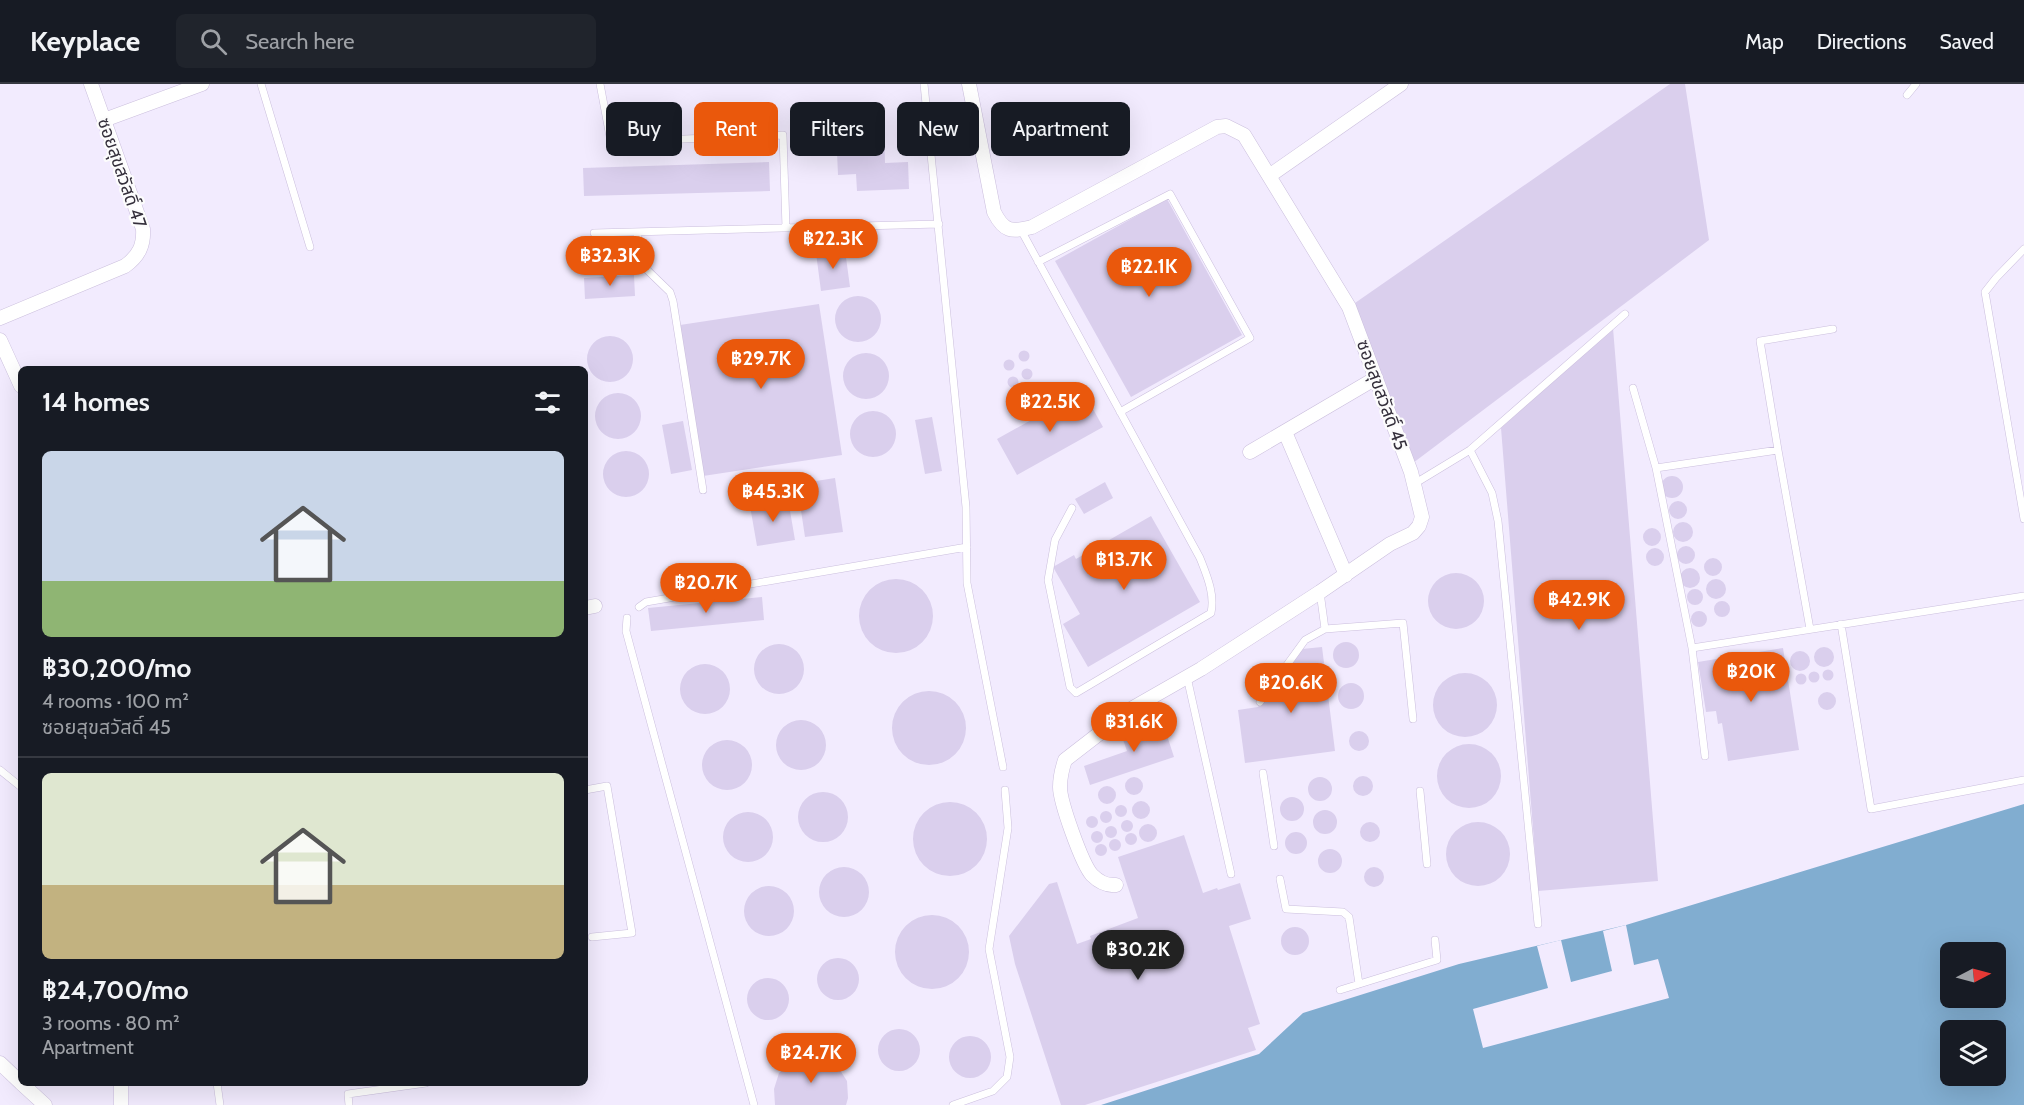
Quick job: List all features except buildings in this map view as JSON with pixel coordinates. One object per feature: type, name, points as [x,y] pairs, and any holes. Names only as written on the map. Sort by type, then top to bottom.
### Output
[{"type":"street","name":"ซอยสุขสวัสดิ์ 47","points":[[0,318],[119,269],[133,260],[144,243],[143,229],[91,84]]},
{"type":"street","points":[[104,120],[202,84]]},
{"type":"street","points":[[969,84],[994,212],[1001,225],[1021,230]]},
{"type":"street","points":[[1269,176],[1401,84]]},
{"type":"street","name":"ซอยสุขสวัสดิ์ 45","points":[[1021,230],[1038,224],[1217,128],[1226,126],[1244,135],[1348,307],[1414,484],[1422,517],[1413,533],[1390,544],[1346,575],[1187,677],[1131,709],[1065,760],[1061,770],[1060,789],[1090,873],[1108,886],[1116,885]]},
{"type":"street","points":[[0,340],[18,379]]},
{"type":"street","points":[[1250,452],[1376,378]]},
{"type":"street","points":[[1285,432],[1346,575]]},
{"type":"street","points":[[0,1063],[18,1080]]},
{"type":"street","points":[[24,1086],[45,1105]]},
{"type":"street","points":[[121,1086],[121,1105]]},
{"type":"lane","points":[[261,84],[310,247]]},
{"type":"lane","points":[[600,84],[611,142],[783,135],[786,228]]},
{"type":"lane","points":[[924,84],[966,507],[967,583],[1002,767]]},
{"type":"lane","points":[[1907,95],[1916,84]]},
{"type":"lane","points":[[1038,262],[1170,194],[1250,338],[1120,412]]},
{"type":"lane","points":[[594,233],[939,224]]},
{"type":"lane","points":[[1021,230],[1200,558],[1209,581],[1213,603],[1211,613],[1076,693],[1070,687],[1048,580],[1055,540],[1072,508]]},
{"type":"lane","points":[[637,232],[642,265],[670,292],[673,301],[703,490]]},
{"type":"lane","points":[[2024,249],[1985,292],[2024,519]]},
{"type":"lane","points":[[1414,484],[1470,450],[1625,314]]},
{"type":"lane","points":[[1810,629],[1760,341],[1833,329]]},
{"type":"lane","points":[[1633,388],[1656,468],[1692,648],[1705,756]]},
{"type":"lane","points":[[1470,450],[1492,493],[1498,521],[1538,924]]},
{"type":"lane","points":[[1656,468],[1778,450]]},
{"type":"lane","points":[[639,607],[646,602],[967,547]]},
{"type":"lane","points":[[1320,592],[1325,628]]},
{"type":"lane","points":[[1692,648],[2024,596]]},
{"type":"lane","points":[[627,618],[626,631],[754,1105]]},
{"type":"lane","points":[[1260,702],[1305,640],[1325,628],[1403,624],[1413,719]]},
{"type":"lane","points":[[1841,624],[1872,809],[2024,780]]},
{"type":"lane","points":[[1187,677],[1231,874]]},
{"type":"lane","points":[[0,770],[18,785]]},
{"type":"lane","points":[[1263,773],[1274,846]]},
{"type":"lane","points":[[588,789],[607,786],[632,933],[592,937]]},
{"type":"lane","points":[[953,1105],[993,1091],[1007,1077],[1010,1057],[988,949],[1008,828],[1005,790]]},
{"type":"lane","points":[[1420,791],[1427,864]]},
{"type":"lane","points":[[1280,879],[1286,909],[1343,912],[1349,917],[1359,984]]},
{"type":"lane","points":[[1340,990],[1437,960],[1435,940]]},
{"type":"lane","points":[[217,1086],[220,1105]]},
{"type":"lane","points":[[349,1105],[348,1094],[405,1086]]},
{"type":"water","points":[[2024,804],[2024,1105],[1101,1105],[1259,1054],[1303,1013],[1459,964],[1626,925]]},
{"type":"pier","points":[[1626,925],[1634,965],[1658,959],[1669,998],[1483,1048],[1473,1009],[1548,988],[1537,946],[1561,940],[1571,982],[1612,971],[1603,931]]}]
